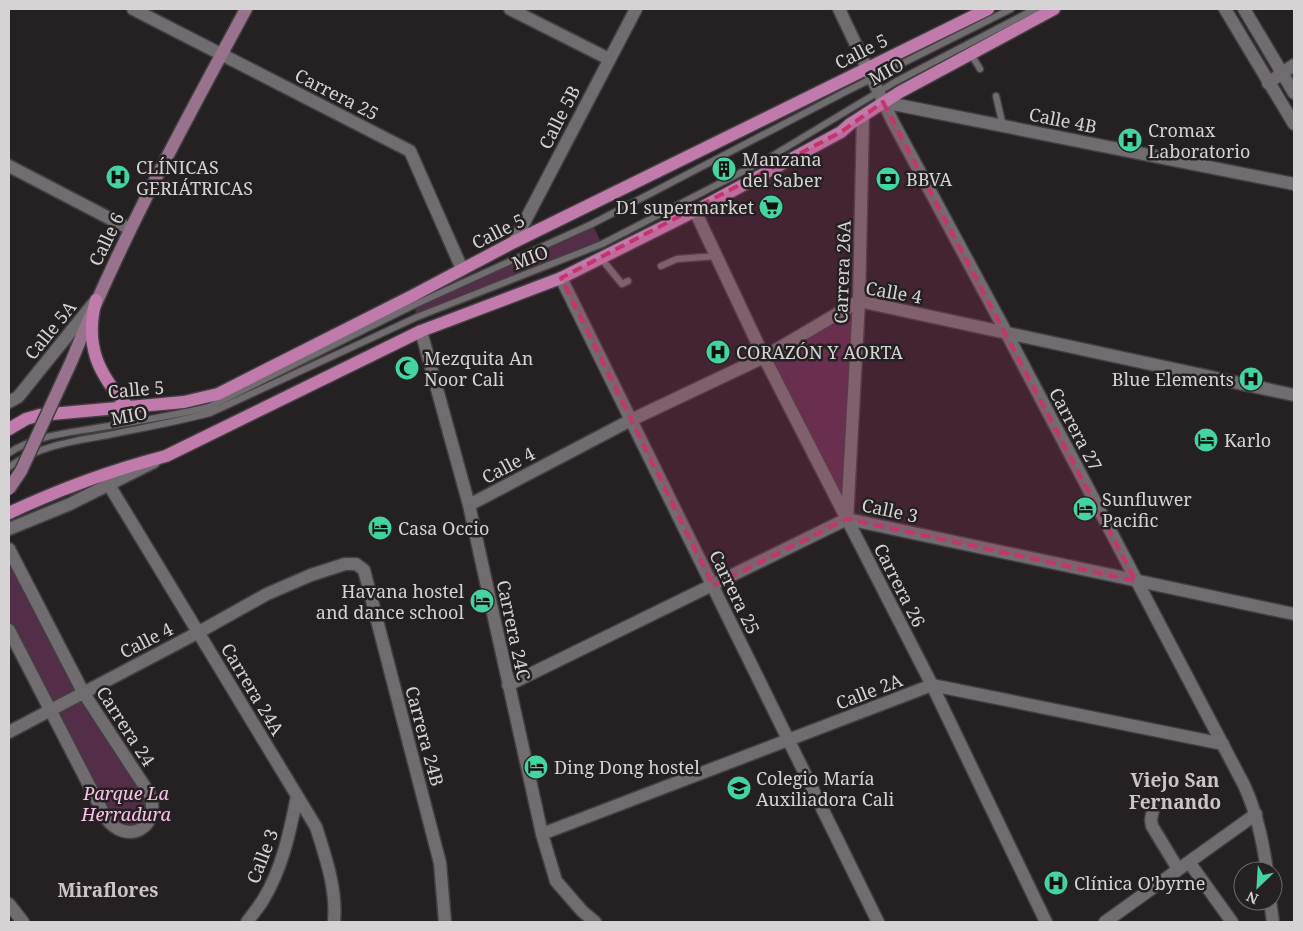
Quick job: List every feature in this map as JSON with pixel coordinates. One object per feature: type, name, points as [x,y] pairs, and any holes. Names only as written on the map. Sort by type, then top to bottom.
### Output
[{"type":"main road","name":"Calle 6","points":[[9,489],[21,471],[72,360],[96,300],[130,229],[246,9]]},
{"type":"main road","name":"Calle 5","points":[[9,429],[26,418],[40,415],[194,401],[218,394],[514,242],[869,73],[988,9]]},
{"type":"main road","points":[[9,513],[50,494],[123,468],[166,456],[421,331],[561,278],[695,211],[840,132],[863,116],[881,97],[900,92],[1054,9]]},
{"type":"main road","points":[[96,300],[92,323],[92,339],[95,354],[107,382],[128,407]]},
{"type":"street","name":"Carrera 25","points":[[133,9],[410,151],[462,269]]},
{"type":"street","points":[[510,9],[609,59]]},
{"type":"street","name":"Calle 5B","points":[[514,242],[636,9]]},
{"type":"street","name":"Carrera 27","points":[[839,9],[881,97],[1244,785],[1256,814],[1265,861]]},
{"type":"street","points":[[1225,9],[1268,84],[1294,124]]},
{"type":"street","points":[[1244,9],[1294,93]]},
{"type":"street","points":[[1268,84],[1294,65]]},
{"type":"street","name":"Calle 4B","points":[[881,97],[1003,126],[1294,184]]},
{"type":"street","name":"Carrera 26A","points":[[847,519],[859,301],[863,116]]},
{"type":"street","points":[[9,166],[130,229]]},
{"type":"street","name":"Carrera 26","points":[[695,211],[764,357],[932,685],[1046,922]]},
{"type":"street","name":"Carrera 25","points":[[561,278],[878,922]]},
{"type":"street","name":"Calle 5A","points":[[9,402],[18,397],[96,300]]},
{"type":"street","name":"Calle 4","points":[[469,505],[631,420],[764,357],[859,301],[1294,395]]},
{"type":"street","name":"Carrera 24C","points":[[421,331],[469,505],[542,834],[556,881],[582,911],[595,922]]},
{"type":"street","points":[[9,529],[109,485],[166,456]]},
{"type":"street","name":"Carrera 24A","points":[[109,485],[316,827],[328,866],[336,908],[334,922]]},
{"type":"street","name":"Calle 3","points":[[508,685],[847,519],[1294,614]]},
{"type":"street","name":"Carrera 24","points":[[9,548],[83,692],[151,798],[153,813],[149,822],[141,829],[131,832],[121,831],[112,826],[106,818],[9,630]]},
{"type":"street","name":"Calle 4","points":[[9,732],[267,594],[311,575],[345,564],[356,564]]},
{"type":"street","name":"Carrera 24B","points":[[356,564],[364,570],[440,863],[445,922]]},
{"type":"street","points":[[932,685],[1223,744]]},
{"type":"street","name":"Calle 2A","points":[[542,834],[932,685]]},
{"type":"street","name":"Calle 3","points":[[247,922],[263,900],[278,866],[290,833],[296,796]]},
{"type":"street","points":[[1153,809],[1152,826],[1232,922]]},
{"type":"street","points":[[1105,922],[1256,814]]},
{"type":"street","points":[[9,904],[23,922]]},
{"type":"lane","name":"MIO","points":[[9,453],[41,438],[180,414],[209,407],[414,305],[592,224],[869,73],[1010,9]]},
{"type":"lane","name":"MIO","points":[[9,467],[36,451],[63,443],[182,421],[210,413],[417,317],[602,244],[767,159],[881,97],[1035,9]]},
{"type":"lane","points":[[971,54],[980,70]]},
{"type":"lane","points":[[996,96],[1003,126]]},
{"type":"lane","points":[[661,266],[677,259],[717,256]]},
{"type":"lane","points":[[600,258],[622,284],[628,281]]},
{"type":"highlighted area","points":[[883,102],[1136,581],[847,519],[713,586],[561,278],[841,132]]},
{"type":"green space","points":[[592,224],[602,244],[417,317],[414,305]]},
{"type":"green space","points":[[859,301],[847,519],[764,357]]},
{"type":"green space","name":"Parque La Herradura","points":[[9,549],[153,803],[141,829],[112,826],[9,630]]},
{"type":"place","name":"Cromax Laboratorio","points":[[1130,140]]},
{"type":"place","name":"Manzana del Saber","points":[[724,169]]},
{"type":"place","name":"CLÍNICAS GERIÁTRICAS","points":[[118,177]]},
{"type":"place","name":"BBVA","points":[[888,179]]},
{"type":"place","name":"D1 supermarket","points":[[771,207]]},
{"type":"place","name":"CORAZÓN Y AORTA","points":[[718,352]]},
{"type":"place","name":"Mezquita An Noor Cali","points":[[407,368]]},
{"type":"place","name":"Blue Elements","points":[[1251,379]]},
{"type":"place","name":"Karlo","points":[[1206,440]]},
{"type":"place","name":"Sunfluwer Pacific","points":[[1085,509]]},
{"type":"place","name":"Casa Occio","points":[[380,528]]},
{"type":"place","name":"Havana hostel and dance school","points":[[482,601]]},
{"type":"place","name":"Ding Dong hostel","points":[[536,767]]},
{"type":"place","name":"Colegio María Auxiliadora Cali","points":[[739,788]]},
{"type":"place","name":"Clínica O'byrne","points":[[1056,883]]},
{"type":"district","name":"Viejo San Fernando","points":[[1175,791]]},
{"type":"district","name":"Miraflores","points":[[108,890]]}]
